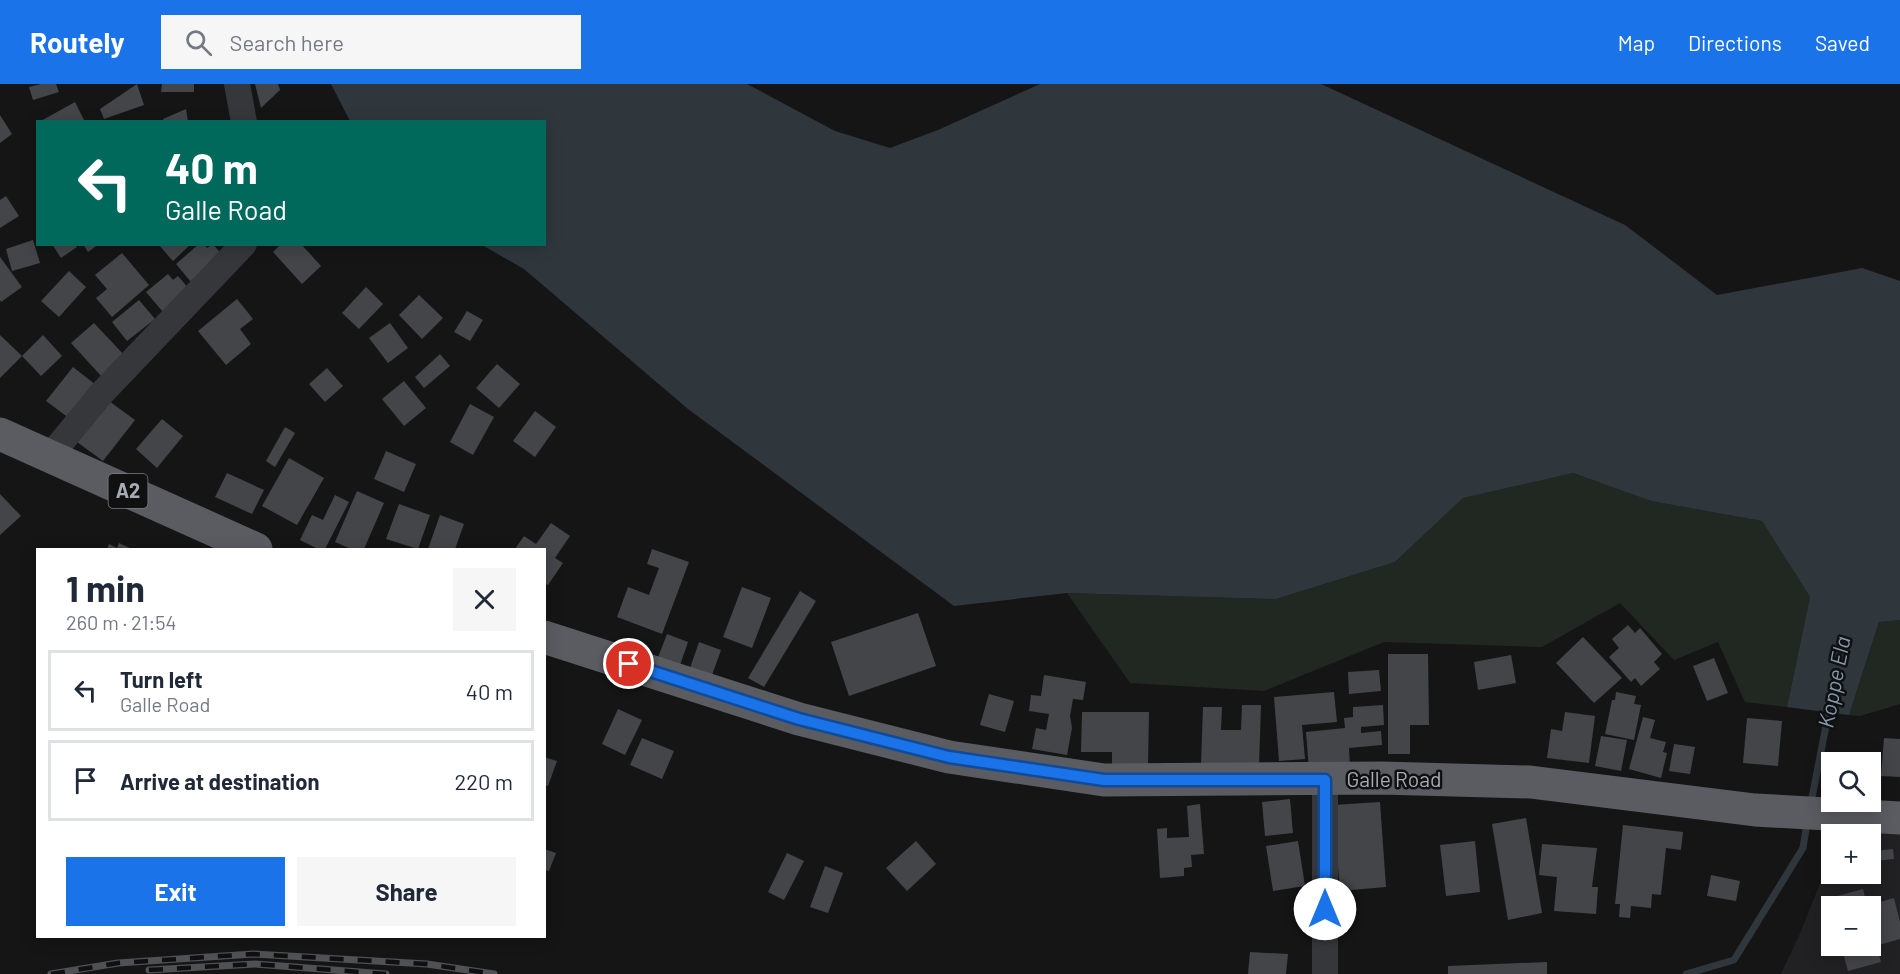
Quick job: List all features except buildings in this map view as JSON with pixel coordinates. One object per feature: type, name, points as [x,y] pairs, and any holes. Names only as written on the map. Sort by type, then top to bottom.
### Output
[{"type":"highway","name":"A2","points":[[0,434],[254,548]]},
{"type":"highway","name":"Galle Road","points":[[546,638],[799,719],[949,757],[1104,780],[1381,778],[1530,782],[1755,810],[1898,818]]},
{"type":"street","points":[[237,84],[244,120]]},
{"type":"street","points":[[50,456],[101,394],[242,246]]},
{"type":"street","points":[[1325,780],[1325,974]]},
{"type":"shaded area","points":[[1573,473],[1651,501],[1762,521],[1810,597],[1787,707],[1745,702],[1718,642],[1674,660],[1620,603],[1542,647],[1384,642],[1264,691],[1130,683],[1067,593],[1276,599],[1395,562],[1463,498]]},
{"type":"shaded area","points":[[1900,620],[1900,704],[1860,716],[1849,715],[1879,622]]},
{"type":"shaded area","points":[[1881,833],[1900,833],[1900,974],[1781,974],[1821,881],[1821,884],[1881,884]]},
{"type":"water","points":[[331,84],[747,84],[835,131],[890,148],[938,130],[1040,84],[1321,84],[1625,225],[1717,295],[1862,268],[1900,281],[1900,620],[1879,622],[1849,715],[1787,707],[1810,597],[1762,521],[1651,501],[1573,473],[1463,498],[1395,562],[1276,599],[1067,593],[954,606],[688,409],[524,269],[484,246],[546,246],[546,120],[349,120]]},
{"type":"waterway","name":"Koppe Ela","points":[[1811,803],[1830,705]]},
{"type":"waterway","name":"Koppe Ela","points":[[1686,974],[1734,960],[1803,848],[1807,823]]},
{"type":"railway","points":[[51,974],[118,963],[253,954],[427,964],[494,974]]},
{"type":"railway","points":[[149,970],[255,964],[386,974]]},
{"type":"route","points":[[629,664],[799,719],[949,757],[1104,780],[1325,780],[1325,909]]}]
